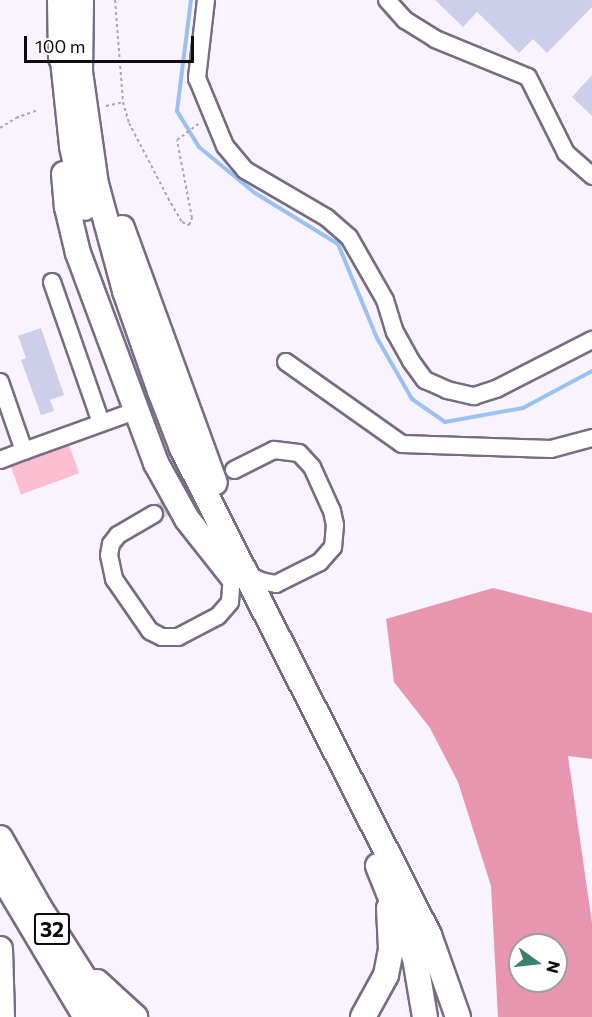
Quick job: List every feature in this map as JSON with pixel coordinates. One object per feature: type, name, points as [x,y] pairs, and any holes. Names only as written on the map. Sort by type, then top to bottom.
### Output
[{"type":"highway","points":[[60,0],[64,165],[71,226],[78,253],[135,411],[170,492],[187,519],[240,576]]},
{"type":"highway","points":[[80,9],[80,72],[91,158],[125,291],[182,448],[240,576],[378,866],[415,958],[425,1017]]},
{"type":"highway","points":[[61,41],[75,166],[106,276],[172,453],[240,576],[412,902],[444,974],[458,1017]]},
{"type":"highway","name":"32","points":[[0,838],[62,945],[109,1017]]},
{"type":"highway","points":[[363,1017],[381,988],[391,949],[390,910],[378,866]]},
{"type":"highway","name":"32","points":[[0,873],[86,1017]]},
{"type":"highway","points":[[412,902],[430,967],[436,1017]]},
{"type":"highway","points":[[62,945],[135,1017]]},
{"type":"highway","points":[[0,949],[2,1017]]},
{"type":"lane","points":[[206,0],[197,78],[225,146],[245,171],[327,218],[349,237],[386,300],[395,332],[405,351],[425,380],[447,390],[474,396],[498,388],[592,340]]},
{"type":"lane","points":[[387,0],[405,20],[435,39],[528,77],[567,153],[592,176]]},
{"type":"lane","points":[[52,282],[101,423]]},
{"type":"lane","points":[[286,362],[402,444],[551,449],[592,438]]},
{"type":"lane","points":[[0,382],[24,451]]},
{"type":"lane","points":[[0,460],[135,411]]},
{"type":"lane","points":[[154,514],[118,535],[111,544],[109,555],[111,572],[119,588],[150,631],[162,637],[178,637],[218,616],[230,602],[240,576],[265,583],[279,583],[320,562],[333,547],[335,525],[328,502],[312,467],[299,453],[285,449],[274,450],[234,470]]},
{"type":"path","points":[[115,0],[123,102],[129,123],[182,222],[189,225],[192,218],[177,140],[195,126]]},
{"type":"path","points":[[106,106],[123,102]]},
{"type":"path","points":[[0,128],[16,118],[38,110]]},
{"type":"shaded area","points":[[69,445],[79,473],[21,494],[11,466]]},
{"type":"shaded area","points":[[493,588],[592,613],[592,759],[568,756],[592,923],[592,1017],[498,1017],[491,886],[458,782],[430,728],[394,682],[386,619]]},
{"type":"building","points":[[435,0],[592,0],[592,7],[547,53],[533,39],[519,53],[477,12],[463,27]]},
{"type":"building","points":[[592,75],[592,116],[572,97]]},
{"type":"building","points":[[41,328],[64,395],[50,400],[54,411],[41,415],[21,360],[26,358],[18,336]]},
{"type":"waterway","points":[[191,0],[177,111],[199,147],[255,193],[338,244],[377,338],[412,399],[445,422],[523,408],[592,371]]},
{"type":"tunnel","points":[[154,514],[234,470]]}]
